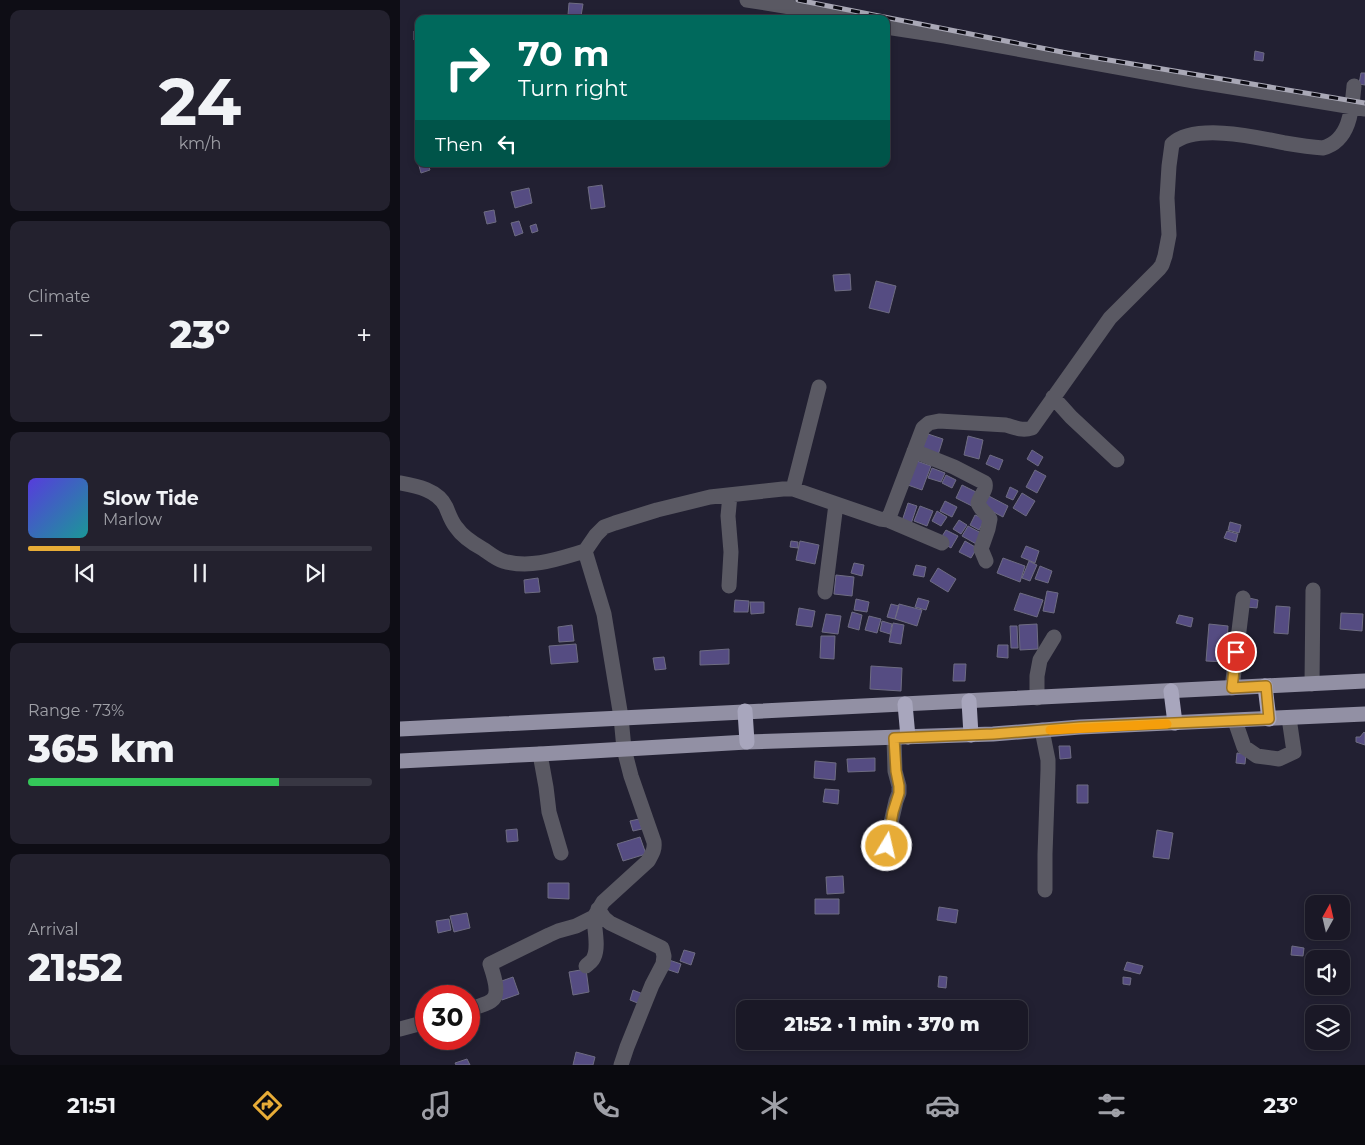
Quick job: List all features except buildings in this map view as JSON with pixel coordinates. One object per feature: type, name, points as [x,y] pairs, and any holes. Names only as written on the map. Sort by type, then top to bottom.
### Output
[{"type":"highway","points":[[1266,686],[1269,719]]},
{"type":"highway","points":[[1171,691],[1175,724]]},
{"type":"highway","points":[[969,701],[970,735]]},
{"type":"highway","points":[[901,737],[905,704]]},
{"type":"highway","points":[[745,711],[747,742]]},
{"type":"main road","points":[[400,729],[1365,681]]},
{"type":"main road","points":[[400,761],[747,742],[970,735],[1080,727],[1365,714]]},
{"type":"street","points":[[747,0],[839,15]]},
{"type":"street","points":[[890,28],[1358,108]]},
{"type":"street","points":[[888,520],[923,428],[929,423],[939,421],[1006,425],[1017,429],[1029,430],[1032,428],[1110,318],[1159,269],[1162,265],[1169,235],[1167,198],[1172,144],[1184,136],[1224,133],[1323,148],[1332,146],[1343,135],[1349,119],[1358,108],[1354,86]]},
{"type":"street","points":[[793,489],[819,387]]},
{"type":"street","points":[[1053,397],[1117,460]]},
{"type":"street","points":[[914,451],[954,467],[985,483],[984,492],[978,503],[990,520],[981,549],[986,561]]},
{"type":"street","points":[[400,483],[428,490],[441,499],[446,506],[450,519],[458,530],[478,546],[501,561],[524,564],[545,562],[586,551],[596,535],[604,527],[657,510],[710,497],[783,489],[793,489],[880,519],[888,520],[942,543]]},
{"type":"street","points":[[730,495],[728,516],[731,552],[730,586]]},
{"type":"street","points":[[825,592],[836,504]]},
{"type":"street","points":[[480,1005],[492,1001],[496,997],[490,964],[558,931],[576,926],[596,913],[603,902],[648,861],[653,854],[654,842],[631,776],[624,749],[621,717],[604,614],[586,551]]},
{"type":"street","points":[[1312,684],[1313,590]]},
{"type":"street","points":[[1232,688],[1243,598]]},
{"type":"street","points":[[1037,698],[1037,676],[1040,660],[1054,637]]},
{"type":"street","points":[[1234,721],[1244,747],[1257,756],[1279,759],[1294,752],[1288,718]]},
{"type":"street","points":[[1042,730],[1048,760],[1044,854],[1045,890]]},
{"type":"street","points":[[884,864],[890,827],[899,793],[896,771],[901,737]]},
{"type":"street","points":[[540,754],[549,812],[561,852]]},
{"type":"street","points":[[586,966],[593,960],[595,955],[596,913]]},
{"type":"street","points":[[596,913],[610,923],[662,948],[664,956],[663,964],[652,985],[627,1047],[622,1065]]},
{"type":"street","points":[[400,1029],[415,1025]]},
{"type":"railway","points":[[798,0],[874,15]]},
{"type":"railway","points":[[890,18],[1067,53],[1365,103]]},
{"type":"slow traffic","points":[[1050,730],[1167,724]]},
{"type":"route","points":[[887,846],[893,812],[899,793],[894,738],[993,734],[1080,727],[1269,719],[1266,686],[1232,688],[1236,652]]}]
